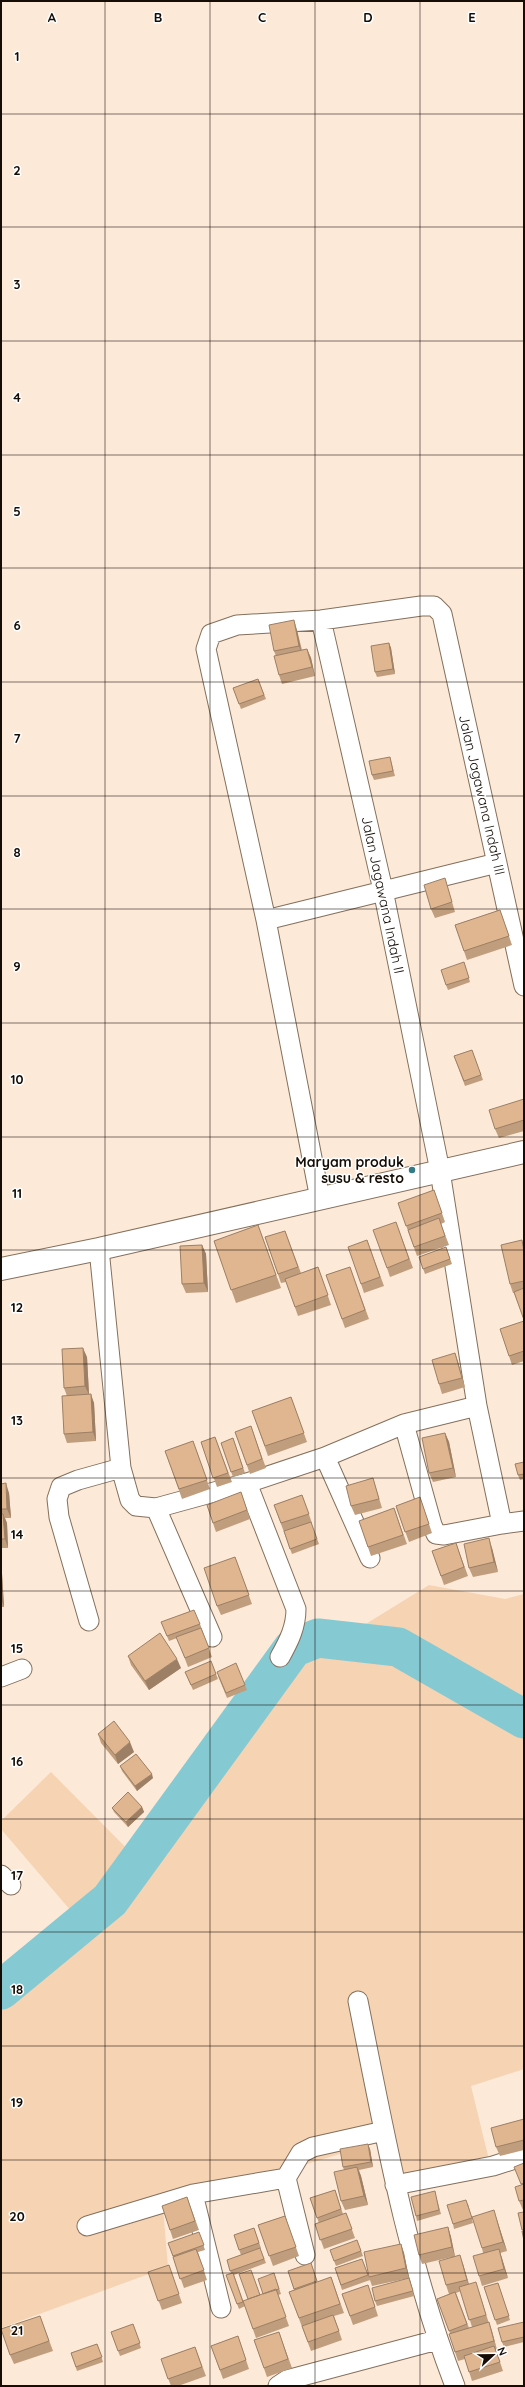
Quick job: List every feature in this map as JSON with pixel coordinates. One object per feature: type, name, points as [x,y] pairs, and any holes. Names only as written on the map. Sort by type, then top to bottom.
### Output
[{"type":"street","name":"Jalan Jagawana Indah III","points":[[321,620],[434,606],[442,614],[524,986]]},
{"type":"street","name":"Jalan Jagawana Indah II","points":[[321,620],[383,890],[440,1171],[477,1406],[502,1524]]},
{"type":"street","points":[[320,1199],[266,920],[206,649],[208,639],[211,634],[237,625],[321,620]]},
{"type":"street","points":[[266,920],[497,863]]},
{"type":"street","points":[[1,1269],[99,1249],[524,1152]]},
{"type":"street","points":[[99,1249],[122,1468],[130,1500],[136,1506],[142,1508],[156,1508],[247,1483],[325,1458],[404,1424],[477,1406]]},
{"type":"street","points":[[404,1424],[432,1525],[436,1534],[444,1535],[524,1521]]},
{"type":"street","points":[[325,1458],[370,1558]]},
{"type":"street","points":[[89,1621],[59,1517],[57,1499],[61,1487],[78,1480],[122,1468]]},
{"type":"street","points":[[247,1483],[296,1609],[296,1620],[291,1636],[280,1657]]},
{"type":"street","points":[[156,1508],[212,1637]]},
{"type":"street","points":[[1,1677],[22,1669]]},
{"type":"street","points":[[358,2001],[395,2185],[419,2279],[437,2340],[455,2386]]},
{"type":"street","points":[[305,2255],[286,2178],[301,2153],[313,2147],[384,2131]]},
{"type":"street","points":[[395,2185],[493,2166],[524,2156]]},
{"type":"street","points":[[87,2226],[194,2194],[286,2178]]},
{"type":"street","points":[[194,2194],[221,2308]]},
{"type":"street","points":[[278,2386],[287,2380],[437,2340]]},
{"type":"shaded area","points":[[429,1585],[505,1599],[524,1594],[524,2069],[471,2086],[490,2164],[404,2184],[392,2138],[163,2208],[168,2267],[1,2328],[1,1985],[18,1969],[89,1932],[1,1829],[1,1821],[51,1772],[147,1869],[210,1770],[249,1696]]},
{"type":"building","points":[[294,620],[299,646],[274,651],[269,625]]},
{"type":"building","points":[[389,643],[393,669],[375,672],[371,646]]},
{"type":"building","points":[[307,649],[312,667],[279,675],[274,656]]},
{"type":"building","points":[[258,679],[264,695],[239,704],[233,688]]},
{"type":"building","points":[[390,757],[393,771],[372,775],[369,761]]},
{"type":"building","points":[[445,878],[452,902],[431,909],[424,885]]},
{"type":"building","points":[[500,910],[509,936],[464,951],[455,925]]},
{"type":"building","points":[[464,962],[469,978],[446,985],[441,970]]},
{"type":"building","points":[[472,1050],[481,1075],[464,1081],[454,1056]]},
{"type":"building","points":[[524,1099],[524,1120],[495,1129],[489,1110]]},
{"type":"building","points":[[434,1190],[442,1213],[406,1226],[398,1203]]},
{"type":"building","points":[[439,1218],[445,1236],[414,1247],[408,1230]]},
{"type":"building","points":[[396,1222],[409,1259],[387,1268],[373,1230]]},
{"type":"building","points":[[258,1225],[276,1275],[231,1290],[214,1241]]},
{"type":"building","points":[[285,1231],[298,1267],[278,1274],[265,1237]]},
{"type":"building","points":[[367,1240],[380,1277],[361,1284],[348,1247]]},
{"type":"building","points":[[522,1240],[524,1251],[524,1281],[510,1284],[501,1245]]},
{"type":"building","points":[[202,1245],[204,1283],[182,1284],[180,1246]]},
{"type":"building","points":[[446,1247],[450,1259],[423,1269],[419,1257]]},
{"type":"building","points":[[318,1267],[328,1295],[295,1307],[285,1279]]},
{"type":"building","points":[[350,1267],[365,1310],[342,1319],[326,1275]]},
{"type":"building","points":[[524,1288],[524,1320],[514,1292]]},
{"type":"building","points":[[524,1321],[524,1351],[509,1356],[500,1329]]},
{"type":"building","points":[[83,1348],[85,1386],[64,1388],[62,1349]]},
{"type":"building","points":[[455,1353],[462,1378],[439,1384],[432,1360]]},
{"type":"building","points":[[91,1394],[93,1432],[64,1434],[62,1396]]},
{"type":"building","points":[[291,1397],[304,1433],[265,1446],[252,1411]]},
{"type":"building","points":[[251,1426],[262,1459],[247,1465],[235,1432]]},
{"type":"building","points":[[445,1433],[453,1468],[429,1473],[422,1438]]},
{"type":"building","points":[[215,1437],[228,1473],[213,1478],[201,1442]]},
{"type":"building","points":[[233,1438],[243,1468],[231,1472],[221,1443]]},
{"type":"building","points":[[193,1441],[207,1480],[179,1489],[165,1451]]},
{"type":"building","points":[[524,1462],[524,1474],[518,1475],[515,1464]]},
{"type":"building","points":[[373,1478],[379,1499],[351,1506],[346,1486]]},
{"type":"building","points":[[6,1483],[7,1509],[1,1509],[1,1484]]},
{"type":"building","points":[[241,1492],[247,1510],[213,1523],[207,1505]]},
{"type":"building","points":[[302,1495],[309,1514],[281,1523],[274,1505]]},
{"type":"building","points":[[420,1497],[429,1524],[405,1532],[396,1506]]},
{"type":"building","points":[[394,1508],[403,1535],[368,1547],[359,1521]]},
{"type":"building","points":[[1,1514],[3,1514],[5,1539],[1,1539]]},
{"type":"building","points":[[311,1522],[317,1539],[290,1549],[284,1531]]},
{"type":"building","points":[[489,1538],[494,1562],[469,1568],[464,1544]]},
{"type":"building","points":[[456,1543],[464,1567],[441,1576],[432,1551]]},
{"type":"building","points":[[235,1557],[249,1595],[217,1606],[204,1568]]},
{"type":"building","points":[[194,1610],[200,1624],[167,1636],[161,1622]]},
{"type":"building","points":[[201,1628],[209,1648],[185,1658],[176,1637]]},
{"type":"building","points":[[160,1633],[177,1659],[145,1681],[128,1656]]},
{"type":"building","points":[[211,1661],[216,1674],[191,1685],[185,1672]]},
{"type":"building","points":[[236,1663],[245,1685],[226,1693],[217,1672]]},
{"type":"building","points":[[114,1721],[130,1742],[115,1755],[98,1734]]},
{"type":"building","points":[[136,1754],[152,1774],[135,1786],[120,1766]]},
{"type":"building","points":[[128,1792],[142,1807],[126,1822],[112,1808]]},
{"type":"building","points":[[524,2119],[524,2140],[496,2147],[491,2128]]},
{"type":"building","points":[[368,2144],[371,2162],[343,2167],[340,2149]]},
{"type":"building","points":[[524,2163],[524,2183],[521,2184],[514,2167]]},
{"type":"building","points":[[357,2167],[364,2196],[341,2201],[334,2172]]},
{"type":"building","points":[[524,2184],[524,2200],[519,2201],[515,2187]]},
{"type":"building","points":[[335,2190],[341,2209],[317,2218],[310,2198]]},
{"type":"building","points":[[435,2191],[439,2210],[416,2216],[411,2197]]},
{"type":"building","points":[[187,2197],[195,2221],[170,2230],[162,2206]]},
{"type":"building","points":[[466,2200],[472,2218],[453,2224],[447,2205]]},
{"type":"building","points":[[494,2210],[503,2242],[482,2248],[472,2217]]},
{"type":"building","points":[[524,2212],[524,2229],[522,2230],[518,2213]]},
{"type":"building","points":[[346,2213],[352,2229],[320,2240],[315,2224]]},
{"type":"building","points":[[285,2216],[296,2247],[269,2256],[258,2225]]},
{"type":"building","points":[[448,2227],[452,2247],[419,2255],[414,2235]]},
{"type":"building","points":[[254,2228],[259,2243],[239,2250],[234,2235]]},
{"type":"building","points":[[199,2232],[204,2245],[173,2256],[168,2243]]},
{"type":"building","points":[[357,2240],[361,2251],[334,2261],[330,2250]]},
{"type":"building","points":[[401,2244],[406,2268],[369,2277],[364,2252]]},
{"type":"building","points":[[260,2248],[264,2259],[230,2271],[227,2260]]},
{"type":"building","points":[[196,2249],[204,2270],[180,2279],[173,2257]]},
{"type":"building","points":[[499,2249],[504,2269],[479,2276],[473,2256]]},
{"type":"building","points":[[460,2255],[467,2280],[446,2285],[439,2261]]},
{"type":"building","points":[[362,2259],[368,2275],[341,2285],[335,2268]]},
{"type":"building","points":[[311,2263],[317,2281],[294,2289],[288,2271]]},
{"type":"building","points":[[169,2265],[179,2294],[158,2301],[148,2272]]},
{"type":"building","points":[[251,2270],[260,2295],[248,2299],[239,2274]]},
{"type":"building","points":[[233,2273],[243,2302],[237,2304],[226,2275]]},
{"type":"building","points":[[274,2273],[279,2289],[263,2294],[258,2279]]},
{"type":"building","points":[[331,2277],[340,2304],[299,2318],[289,2292]]},
{"type":"building","points":[[409,2278],[413,2291],[375,2301],[372,2288]]},
{"type":"building","points":[[476,2282],[486,2315],[469,2320],[459,2287]]},
{"type":"building","points":[[498,2283],[509,2316],[495,2320],[484,2287]]},
{"type":"building","points":[[368,2285],[375,2307],[350,2316],[342,2294]]},
{"type":"building","points":[[276,2289],[286,2317],[253,2329],[243,2301]]},
{"type":"building","points":[[455,2292],[467,2324],[449,2331],[437,2299]]},
{"type":"building","points":[[333,2315],[339,2331],[308,2342],[302,2326]]},
{"type":"building","points":[[40,2316],[49,2341],[10,2355],[1,2329]]},
{"type":"building","points":[[489,2322],[494,2341],[455,2352],[449,2334]]},
{"type":"building","points":[[524,2322],[524,2337],[502,2342],[498,2328]]},
{"type":"building","points":[[133,2324],[140,2343],[118,2351],[111,2332]]},
{"type":"building","points":[[279,2332],[288,2359],[264,2368],[254,2340]]},
{"type":"building","points":[[238,2336],[246,2360],[220,2370],[211,2346]]},
{"type":"building","points":[[97,2344],[102,2357],[76,2367],[71,2353]]},
{"type":"building","points":[[494,2346],[500,2362],[469,2372],[464,2356]]},
{"type":"building","points":[[195,2347],[202,2367],[168,2379],[161,2359]]},
{"type":"waterway","points":[[1,1990],[110,1900],[293,1648],[318,1638],[398,1647],[524,1719]]},
{"type":"place","name":"Maryam produk susu & resto","points":[[412,1170]]}]
